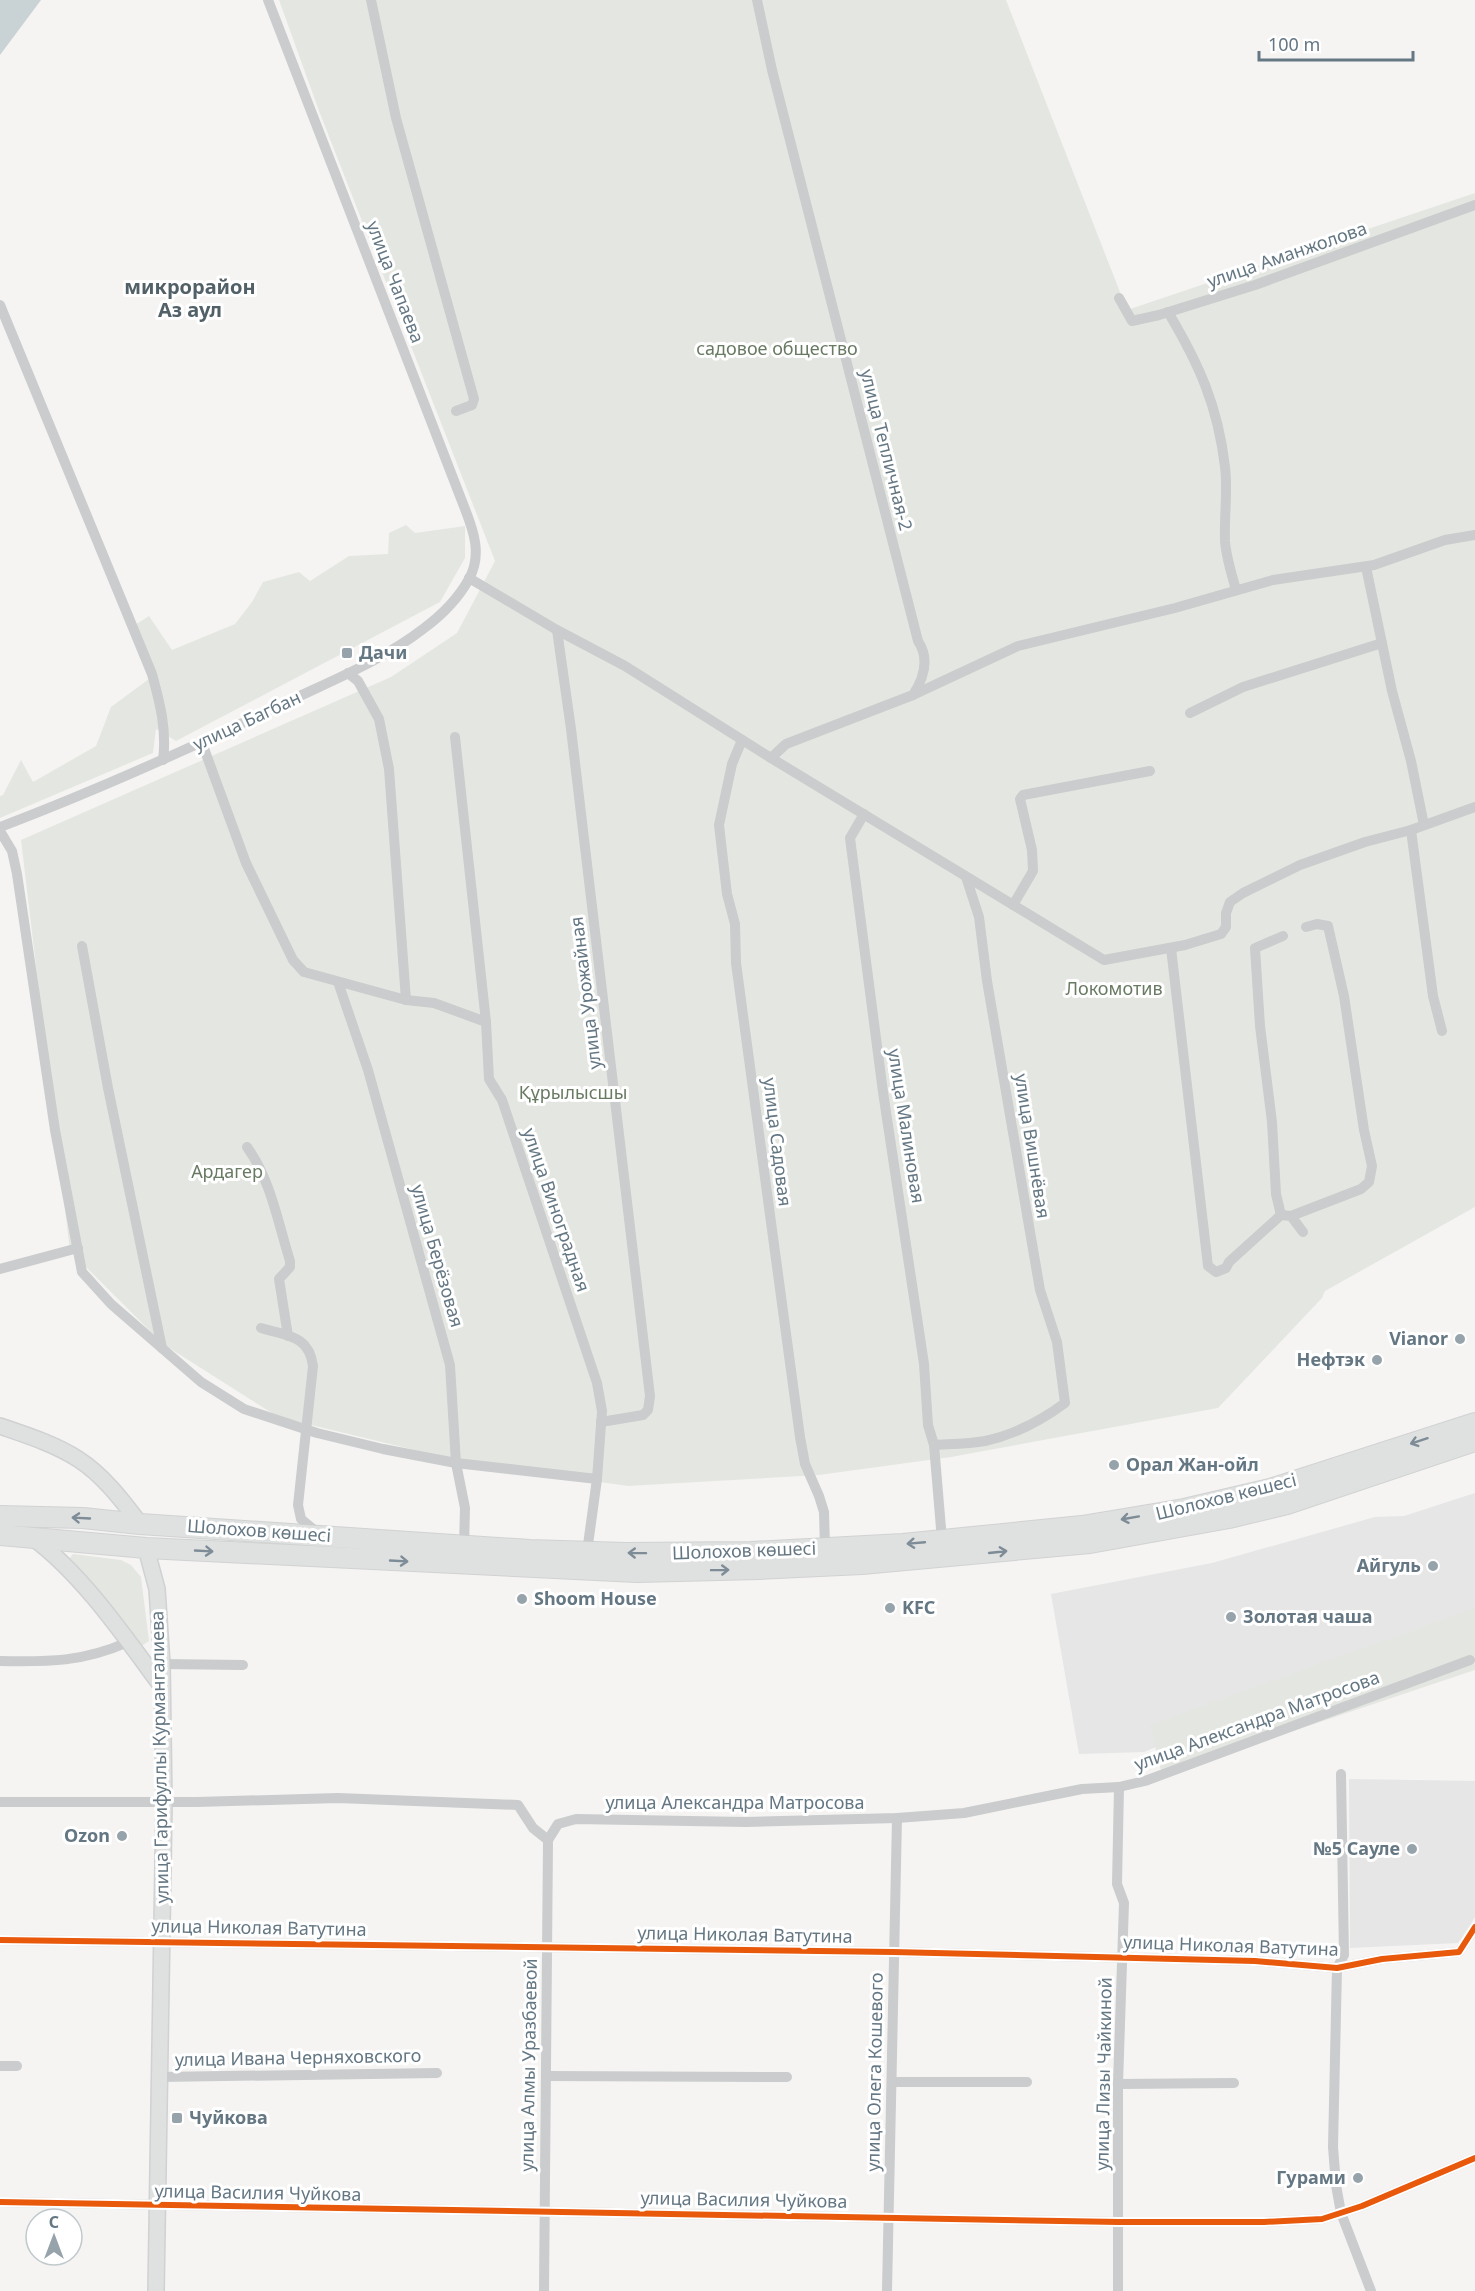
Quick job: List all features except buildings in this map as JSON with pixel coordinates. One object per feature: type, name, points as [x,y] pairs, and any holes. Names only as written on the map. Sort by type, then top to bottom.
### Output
[{"type":"highway","name":"Шолохов көшесі","points":[[0,1516],[83,1518],[140,1524],[464,1546],[587,1551],[704,1553],[825,1548],[942,1540],[1100,1523],[1206,1505],[1270,1489],[1475,1423]]},
{"type":"highway","name":"Шолохов көшесі","points":[[30,1536],[146,1548],[638,1572],[873,1563],[1090,1543],[1229,1518],[1297,1501],[1475,1441]]},
{"type":"highway","points":[[140,1524],[146,1548]]},
{"type":"highway","points":[[0,1535],[30,1536]]},
{"type":"street","name":"улица Чапаева","points":[[268,0],[474,532],[475,565],[469,578]]},
{"type":"street","points":[[370,0],[396,117],[474,399],[472,405],[456,411]]},
{"type":"street","name":"улица Тепличная-2","points":[[757,0],[772,70],[915,631],[924,651],[923,680],[913,695]]},
{"type":"street","name":"улица Аманжолова","points":[[1119,298],[1132,321],[1168,312],[1266,281],[1475,206]]},
{"type":"street","points":[[0,305],[152,674],[161,708],[165,742],[163,760]]},
{"type":"street","points":[[1168,312],[1206,382],[1217,419],[1225,468],[1225,543],[1236,590]]},
{"type":"street","points":[[771,758],[786,744],[913,695],[1018,646],[1175,608],[1273,580],[1366,567],[1445,540],[1475,535]]},
{"type":"street","points":[[1366,567],[1392,691],[1411,761],[1424,825]]},
{"type":"street","points":[[469,578],[624,666],[1104,960],[1171,948],[1221,934],[1226,927],[1226,913],[1230,902],[1243,892],[1311,861],[1365,842],[1411,830],[1475,807]]},
{"type":"street","name":"улица Багбан","points":[[0,829],[202,743],[391,650],[423,629],[451,605],[469,578]]},
{"type":"street","name":"улица Урожайная","points":[[557,630],[572,729],[650,1396],[648,1410],[643,1415],[601,1422]]},
{"type":"street","points":[[1190,712],[1243,687],[1382,643]]},
{"type":"street","points":[[348,673],[358,681],[379,719],[389,769],[406,1000]]},
{"type":"street","name":"улица Виноградная","points":[[455,737],[486,1022],[489,1079],[502,1100],[597,1383],[602,1412],[597,1479],[587,1551]]},
{"type":"street","name":"улица Садовая","points":[[742,740],[732,764],[719,825],[727,894],[735,924],[736,963],[800,1437],[805,1464],[824,1512],[825,1548]]},
{"type":"street","points":[[202,743],[246,863],[293,960],[304,972],[406,1000],[434,1004],[486,1022]]},
{"type":"street","points":[[1013,905],[1033,870],[1032,850],[1020,799],[1023,795],[1150,771]]},
{"type":"street","name":"улица Малиновая","points":[[864,814],[850,838],[882,1081],[924,1364],[928,1425],[934,1445],[942,1540]]},
{"type":"street","points":[[0,829],[12,851],[17,874],[55,1130],[82,1272],[111,1304],[201,1382],[244,1409],[305,1429],[383,1449],[456,1464],[597,1479]]},
{"type":"street","points":[[1411,830],[1433,996],[1442,1031]]},
{"type":"street","name":"улица Вишнёвая","points":[[934,1445],[985,1441],[1018,1430],[1051,1414],[1065,1402],[1057,1342],[1040,1290],[987,981],[979,917],[966,877]]},
{"type":"street","points":[[1171,948],[1208,1266],[1216,1272],[1226,1268],[1229,1262],[1286,1216],[1361,1190],[1368,1182],[1372,1166],[1364,1130],[1344,996],[1328,926],[1317,924],[1306,927]]},
{"type":"street","points":[[1283,936],[1255,948],[1260,1026],[1272,1122],[1276,1194],[1286,1216],[1303,1232]]},
{"type":"street","points":[[82,946],[108,1088],[162,1348]]},
{"type":"street","name":"улица Берёзовая","points":[[338,982],[368,1070],[450,1365],[456,1464],[465,1508],[464,1546]]},
{"type":"street","points":[[247,1148],[258,1163],[267,1186],[290,1261],[290,1267],[279,1279],[288,1336]]},
{"type":"street","points":[[0,1269],[78,1248]]},
{"type":"street","points":[[261,1328],[298,1339],[307,1346],[311,1354],[313,1366],[298,1505],[302,1520],[320,1535]]},
{"type":"street","points":[[0,1426],[38,1439],[78,1459],[119,1496],[140,1524]]},
{"type":"street","points":[[30,1536],[69,1569],[162,1687]]},
{"type":"street","name":"улица Гарифуллы Курмангалиева","points":[[146,1548],[157,1588],[162,1664],[164,1803],[156,2291]]},
{"type":"street","points":[[0,1660],[67,1661],[112,1649],[128,1642]]},
{"type":"street","name":"улица Александра Матросова","points":[[548,1840],[558,1824],[576,1819],[746,1822],[897,1818],[964,1813],[1082,1789],[1119,1787],[1145,1781],[1470,1660]]},
{"type":"street","points":[[162,1664],[243,1665]]},
{"type":"street","points":[[1341,1774],[1344,1955],[1337,1968],[1333,2146],[1341,2213],[1371,2291]]},
{"type":"street","name":"улица Лизы Чайкиной","points":[[1118,2291],[1118,2084],[1124,1903],[1117,1884],[1119,1787]]},
{"type":"street","points":[[0,1802],[164,1803],[338,1798],[518,1804],[533,1828],[548,1840]]},
{"type":"street","name":"улица Олега Кошевого","points":[[887,2291],[897,1818]]},
{"type":"street","name":"улица Алмы Уразбаевой","points":[[544,2291],[548,1840]]},
{"type":"street","name":"улица Николая Ватутина","points":[[0,1940],[893,1952],[1255,1961],[1337,1968],[1382,1959],[1459,1952],[1475,1927]]},
{"type":"street","points":[[0,2066],[17,2066]]},
{"type":"street","name":"улица Ивана Черняховского","points":[[159,2077],[437,2073]]},
{"type":"street","points":[[546,2076],[787,2077]]},
{"type":"street","points":[[892,2082],[1027,2082]]},
{"type":"street","points":[[1118,2084],[1234,2083]]},
{"type":"street","name":"улица Василия Чуйкова","points":[[0,2202],[159,2207],[1119,2222],[1264,2222],[1322,2218],[1341,2213],[1475,2158]]},
{"type":"shaded area","points":[[0,0],[41,0],[0,55]]},
{"type":"shaded area","name":"Золотая чаша","points":[[1475,1493],[1475,1614],[1144,1752],[1079,1754],[1051,1594],[1212,1563],[1375,1517],[1404,1516]]},
{"type":"shaded area","name":"№5 Сауле","points":[[1349,1779],[1475,1781],[1475,1917],[1458,1943],[1350,1948]]},
{"type":"green space","points":[[279,0],[1006,0],[1127,310],[1475,193],[1475,1207],[1325,1291],[1322,1298],[1218,1408],[951,1457],[819,1475],[628,1486],[477,1465],[278,1417],[163,1344],[70,1251],[21,840],[391,677],[457,633],[495,561],[319,111]]},
{"type":"green space","points":[[406,525],[415,533],[465,526],[465,558],[440,602],[176,741],[156,729],[153,753],[0,818],[0,796],[3,795],[21,760],[33,782],[96,746],[111,707],[157,673],[135,625],[149,616],[172,650],[235,624],[252,602],[263,582],[299,572],[310,581],[349,556],[388,554],[389,533]]},
{"type":"green space","points":[[73,1554],[121,1560],[131,1565],[141,1577],[149,1641],[143,1645],[136,1644],[72,1565],[70,1558]]},
{"type":"green space","points":[[1475,1608],[1475,1670],[1162,1775],[1150,1725]]},
{"type":"cycle path","points":[[0,1940],[893,1952],[1255,1961],[1337,1968],[1382,1959],[1459,1952],[1475,1927]]},
{"type":"cycle path","points":[[0,2202],[1119,2222],[1264,2222],[1322,2219],[1362,2206],[1475,2158]]},
{"type":"place","name":"Дачи","points":[[347,653]]},
{"type":"place","name":"Vianor","points":[[1460,1339]]},
{"type":"place","name":"Нефтэк","points":[[1377,1360]]},
{"type":"place","name":"Орал Жан-ойл","points":[[1114,1465]]},
{"type":"place","name":"Айгуль","points":[[1433,1566]]},
{"type":"place","name":"Shoom House","points":[[522,1599]]},
{"type":"place","name":"KFC","points":[[890,1608]]},
{"type":"place","name":"Золотая чаша","points":[[1231,1617]]},
{"type":"place","name":"Ozon","points":[[122,1836]]},
{"type":"place","name":"№5 Сауле","points":[[1412,1849]]},
{"type":"place","name":"Чуйкова","points":[[177,2118]]},
{"type":"place","name":"Гурами","points":[[1358,2178]]},
{"type":"district","name":"микрорайон Аз аул","points":[[190,298]]},
{"type":"park label","name":"садовое общество","points":[[777,349]]},
{"type":"park label","name":"Локомотив","points":[[1114,989]]},
{"type":"park label","name":"Құрылысшы","points":[[573,1093]]},
{"type":"park label","name":"Ардагер","points":[[227,1172]]}]
